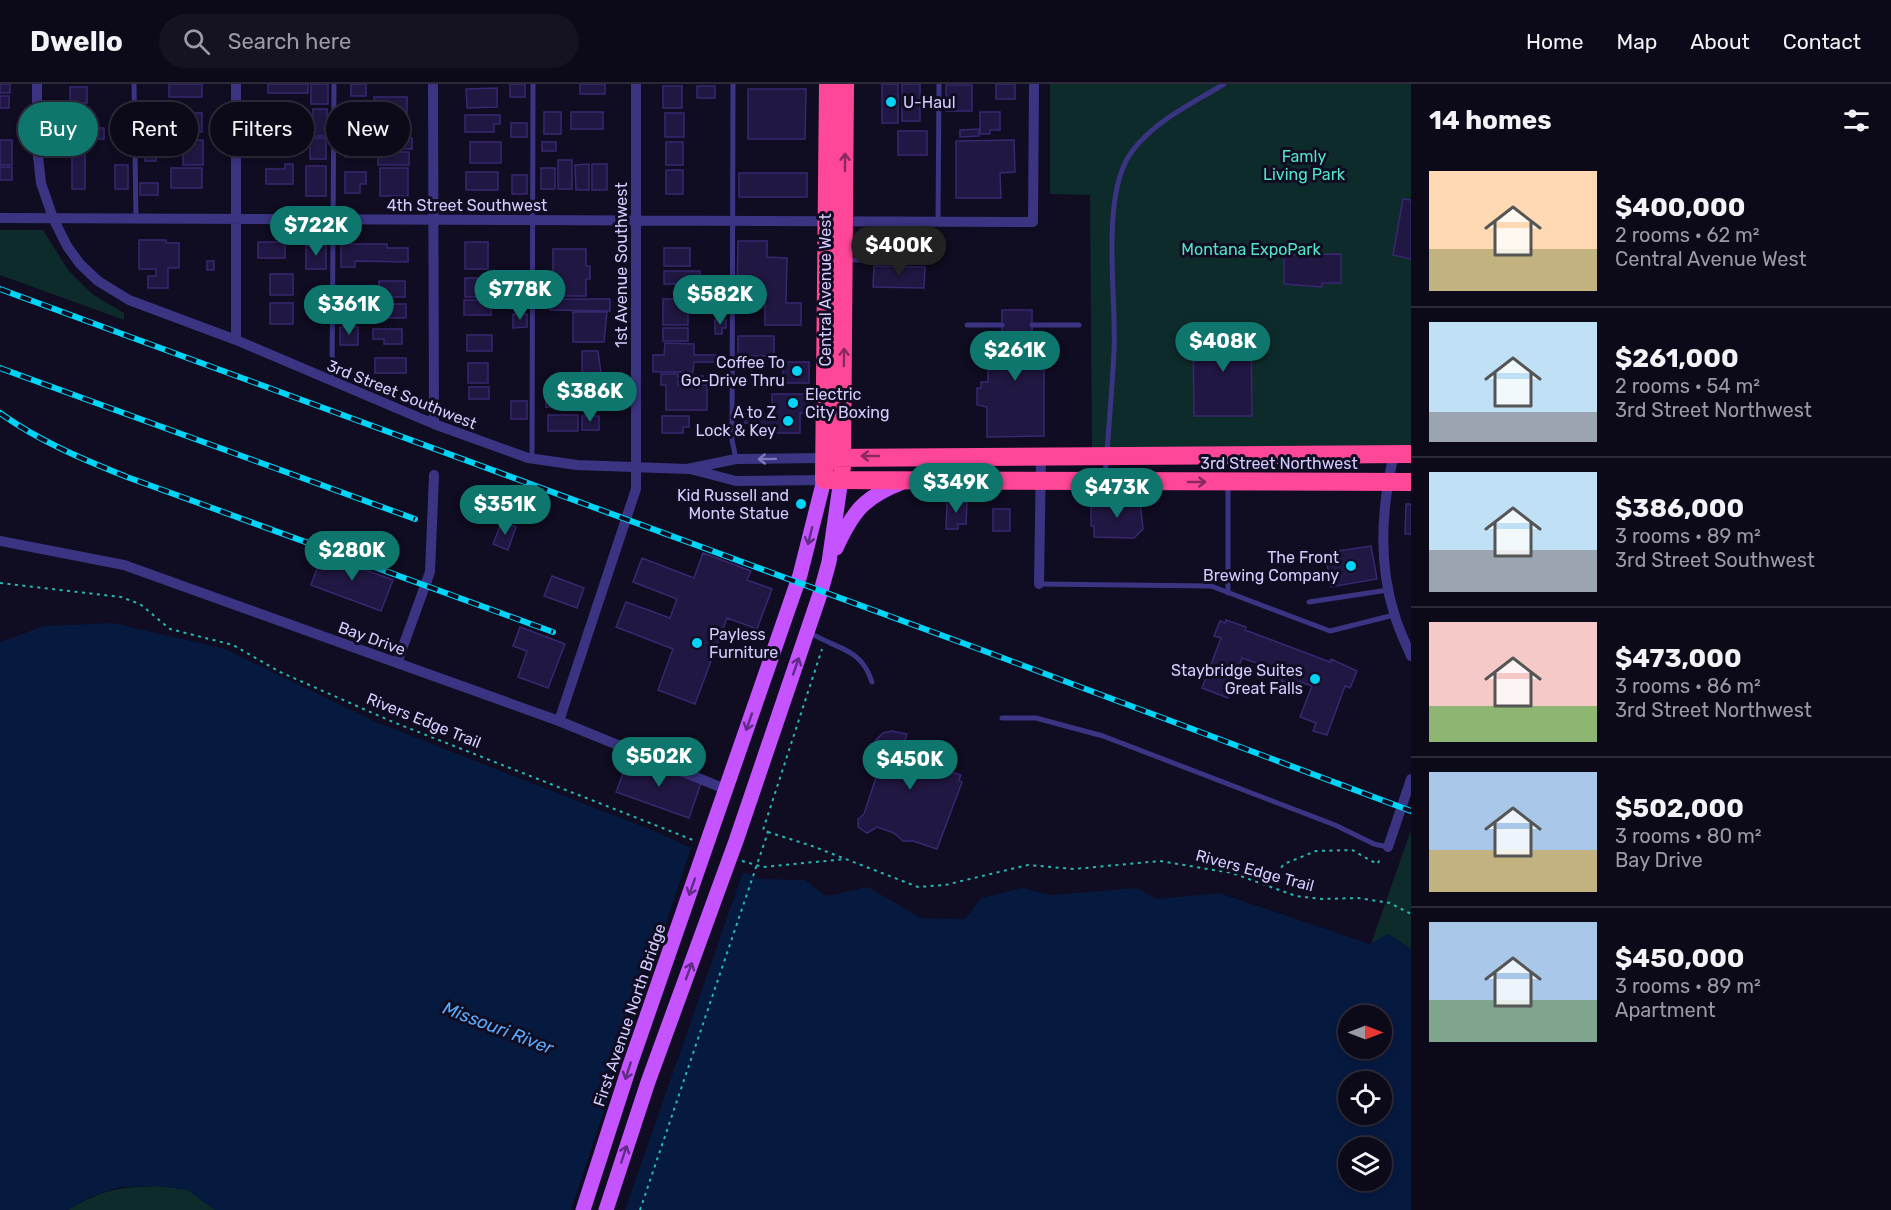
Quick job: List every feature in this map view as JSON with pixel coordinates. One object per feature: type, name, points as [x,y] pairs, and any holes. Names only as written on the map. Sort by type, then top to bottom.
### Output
[{"type":"highway","name":"Central Avenue West","points":[[828,84],[837,221],[845,260],[832,479]]},
{"type":"highway","name":"Central Avenue West","points":[[834,457],[837,221],[845,84]]},
{"type":"highway","name":"3rd Street Northwest","points":[[834,457],[1402,454]]},
{"type":"highway","name":"3rd Street Northwest","points":[[832,479],[1105,483],[1411,482]]},
{"type":"main road","name":"Central Avenue West","points":[[606,1210],[648,1082],[736,841],[829,562],[832,479]]},
{"type":"main road","name":"Central Avenue West","points":[[711,832],[832,479]]},
{"type":"main road","points":[[829,562],[852,515],[880,491],[908,480]]},
{"type":"main road","name":"First Avenue North Bridge","points":[[583,1210],[711,832]]},
{"type":"street","name":"3rd Street Southwest","points":[[37,84],[37,147],[41,183],[53,218],[67,246],[98,281],[129,300],[236,340],[434,424],[532,459],[577,465],[687,469],[736,481],[832,479]]},
{"type":"street","points":[[236,84],[236,340]]},
{"type":"street","points":[[433,84],[434,424]]},
{"type":"street","name":"1st Avenue Southwest","points":[[559,721],[636,489],[636,84]]},
{"type":"street","name":"4th Street Southwest","points":[[0,218],[1033,222],[1034,84]]},
{"type":"street","points":[[1402,454],[1387,482],[1383,526],[1394,615],[1411,656]]},
{"type":"street","points":[[1039,584],[1041,455]]},
{"type":"street","name":"3rd Street Southwest","points":[[687,469],[736,459],[834,457]]},
{"type":"street","points":[[397,663],[430,572],[434,475]]},
{"type":"street","name":"Bay Drive","points":[[0,540],[124,565],[559,721],[725,789]]},
{"type":"street","points":[[1388,847],[1411,779]]},
{"type":"lane","points":[[134,84],[136,219]]},
{"type":"lane","points":[[332,382],[334,84]]},
{"type":"lane","points":[[532,459],[533,84]]},
{"type":"lane","points":[[733,84],[732,440],[736,459]]},
{"type":"lane","points":[[938,222],[939,84]]},
{"type":"lane","points":[[1105,483],[1114,349],[1113,215],[1117,182],[1131,151],[1155,127],[1224,84]]},
{"type":"lane","points":[[845,260],[929,260]]},
{"type":"lane","points":[[967,325],[1002,325]]},
{"type":"lane","points":[[1032,325],[1079,325]]},
{"type":"lane","points":[[1228,482],[1228,593]]},
{"type":"lane","points":[[1039,584],[1211,586],[1330,631],[1394,615]]},
{"type":"lane","points":[[1309,602],[1390,589]]},
{"type":"lane","points":[[807,632],[824,642],[858,656],[868,667],[872,682]]},
{"type":"lane","points":[[1002,718],[1036,718],[1103,736],[1335,825],[1374,844],[1388,847]]},
{"type":"path","name":"Rivers Edge Trail","points":[[0,583],[121,597],[140,604],[170,629],[233,645],[280,672],[393,722],[697,842]]},
{"type":"path","points":[[640,1210],[768,832],[763,830],[819,664],[824,642]]},
{"type":"path","name":"Rivers Edge Trail","points":[[768,832],[918,887],[945,885],[1028,865],[1074,869],[1145,860],[1195,865],[1232,873],[1296,896],[1322,899],[1358,898],[1390,903],[1411,914]]},
{"type":"path","points":[[1267,885],[1284,864],[1303,855],[1316,851],[1352,850],[1377,864],[1388,847]]},
{"type":"path","name":"Rivers Edge Trail","points":[[741,860],[763,867],[846,859]]},
{"type":"green space","name":"Montana ExpoPark","points":[[1050,84],[1411,84],[1411,454],[1092,455],[1090,195],[1050,194]]},
{"type":"green space","points":[[0,230],[43,230],[68,270],[92,294],[124,313],[124,320],[0,275]]},
{"type":"green space","points":[[1411,830],[1411,949],[1388,934],[1371,944]]},
{"type":"green space","points":[[160,1186],[188,1190],[215,1210],[68,1210],[112,1190]]},
{"type":"water","name":"Missouri River","points":[[113,623],[225,649],[376,722],[654,831],[759,879],[805,880],[826,896],[868,887],[921,918],[965,919],[981,898],[1022,888],[1051,895],[1137,888],[1157,899],[1219,893],[1370,944],[1388,934],[1411,949],[1411,1210],[215,1210],[188,1190],[160,1186],[120,1187],[90,1197],[68,1210],[0,1210],[0,642],[44,626]]},
{"type":"pier","points":[[692,845],[744,869],[625,1210],[571,1210]]},
{"type":"building","points":[[0,84],[10,84],[10,93],[0,93]]},
{"type":"building","points":[[169,84],[202,84],[202,97],[169,97]]},
{"type":"building","points":[[268,84],[308,84],[308,93],[268,93]]},
{"type":"building","points":[[311,84],[328,84],[328,102],[314,104],[311,102]]},
{"type":"building","points":[[351,84],[366,84],[366,96],[351,96]]},
{"type":"building","points":[[510,84],[525,84],[525,97],[510,97]]},
{"type":"building","points":[[580,84],[605,84],[605,94],[580,94]]},
{"type":"building","points":[[882,84],[898,84],[898,123],[882,123]]},
{"type":"building","points":[[902,84],[920,84],[920,121],[902,121]]},
{"type":"building","points":[[996,84],[1015,84],[1015,99],[996,99]]},
{"type":"building","points":[[946,85],[972,85],[972,111],[946,111]]},
{"type":"building","points":[[663,86],[682,86],[682,108],[663,108]]},
{"type":"building","points":[[697,86],[715,86],[715,98],[697,98]]},
{"type":"building","points":[[70,87],[87,87],[87,102],[70,102]]},
{"type":"building","points":[[497,88],[497,107],[467,108],[466,89]]},
{"type":"building","points":[[748,89],[806,89],[805,139],[748,139]]},
{"type":"building","points":[[0,96],[9,96],[9,108],[0,108]]},
{"type":"building","points":[[374,97],[407,97],[407,102],[374,102]]},
{"type":"building","points":[[314,109],[326,109],[326,136],[314,136]]},
{"type":"building","points":[[544,112],[561,112],[561,134],[544,134]]},
{"type":"building","points":[[571,112],[603,112],[603,129],[571,129]]},
{"type":"building","points":[[980,112],[1000,112],[1000,130],[990,130],[990,134],[980,134]]},
{"type":"building","points":[[198,113],[202,113],[202,132],[198,132]]},
{"type":"building","points":[[665,113],[684,113],[684,137],[665,137]]},
{"type":"building","points":[[465,115],[500,115],[500,124],[494,124],[494,132],[465,132]]},
{"type":"building","points":[[511,123],[527,123],[527,137],[511,137]]},
{"type":"building","points":[[98,128],[104,128],[104,139],[98,139]]},
{"type":"building","points":[[979,129],[979,136],[960,137],[960,130]]},
{"type":"building","points":[[898,131],[927,131],[927,155],[898,155]]},
{"type":"building","points":[[314,138],[326,138],[326,159],[310,159],[310,156],[314,156]]},
{"type":"building","points":[[0,140],[12,140],[12,165],[0,165]]},
{"type":"building","points":[[198,140],[203,140],[203,165],[183,165],[183,156],[198,156]]},
{"type":"building","points":[[1014,140],[1015,172],[1000,173],[1001,198],[956,198],[956,141]]},
{"type":"building","points":[[470,142],[501,142],[501,163],[470,163]]},
{"type":"building","points":[[542,142],[556,142],[556,151],[542,151]]},
{"type":"building","points":[[666,142],[683,142],[683,165],[666,165]]},
{"type":"building","points":[[72,156],[85,156],[85,189],[72,189]]},
{"type":"building","points":[[145,156],[156,156],[156,161],[145,161]]},
{"type":"building","points":[[378,156],[409,156],[409,165],[378,165]]},
{"type":"building","points":[[558,160],[572,160],[572,189],[558,189]]},
{"type":"building","points":[[285,164],[293,164],[293,184],[266,184],[266,169],[285,169]]},
{"type":"building","points":[[589,164],[589,190],[576,190],[575,165]]},
{"type":"building","points":[[592,164],[607,164],[607,190],[592,190]]},
{"type":"building","points":[[115,165],[128,165],[128,189],[115,189]]},
{"type":"building","points":[[306,166],[326,166],[326,196],[306,196]]},
{"type":"building","points":[[0,167],[12,167],[12,180],[0,180]]},
{"type":"building","points":[[171,168],[202,168],[202,188],[171,188]]},
{"type":"building","points":[[380,168],[408,168],[408,196],[380,196]]},
{"type":"building","points":[[541,168],[555,168],[555,189],[541,189]]},
{"type":"building","points":[[666,170],[683,170],[683,194],[666,194]]},
{"type":"building","points":[[345,172],[366,172],[366,184],[360,184],[360,193],[345,193]]},
{"type":"building","points":[[466,172],[498,172],[498,190],[466,190]]},
{"type":"building","points":[[739,173],[807,173],[807,197],[739,197]]},
{"type":"building","points":[[512,175],[527,175],[527,194],[512,194]]},
{"type":"building","points":[[140,183],[158,183],[158,195],[140,195]]},
{"type":"building","points":[[1403,199],[1411,200],[1411,259],[1393,255]]},
{"type":"building","points":[[139,240],[166,240],[166,243],[179,243],[179,268],[168,268],[168,288],[148,288],[148,276],[156,276],[156,269],[139,269]]},
{"type":"building","points":[[738,241],[767,241],[767,257],[787,258],[786,303],[801,303],[801,325],[765,325],[765,298],[737,298]]},
{"type":"building","points":[[258,242],[285,242],[285,258],[258,258]]},
{"type":"building","points":[[465,242],[488,242],[488,269],[465,269]]},
{"type":"building","points":[[341,244],[387,244],[387,248],[408,248],[408,262],[355,261],[355,267],[341,267]]},
{"type":"building","points":[[306,245],[326,245],[326,269],[306,269]]},
{"type":"building","points":[[664,248],[690,248],[690,266],[664,266]]},
{"type":"building","points":[[553,249],[586,249],[586,266],[590,266],[590,279],[586,279],[586,296],[553,296]]},
{"type":"building","points":[[1341,254],[1341,283],[1322,283],[1322,287],[1284,284],[1284,255]]},
{"type":"building","points":[[207,261],[214,261],[214,270],[207,270]]},
{"type":"building","points":[[874,266],[925,267],[924,288],[873,287]]},
{"type":"building","points":[[509,271],[525,271],[528,308],[510,309]]},
{"type":"building","points":[[664,271],[700,271],[700,284],[664,284]]},
{"type":"building","points":[[270,274],[293,274],[293,295],[270,295]]},
{"type":"building","points":[[465,278],[493,278],[493,297],[465,297]]},
{"type":"building","points":[[379,281],[405,281],[405,297],[379,297]]},
{"type":"building","points":[[551,299],[610,299],[610,311],[550,310]]},
{"type":"building","points":[[663,299],[688,299],[688,325],[663,325]]},
{"type":"building","points":[[464,300],[491,300],[491,315],[464,315]]},
{"type":"building","points":[[270,303],[293,303],[293,324],[270,324]]},
{"type":"building","points":[[382,304],[406,304],[406,318],[382,318]]},
{"type":"building","points":[[1002,310],[1032,310],[1032,350],[1044,350],[1044,436],[987,437],[987,407],[977,405],[977,388],[981,388],[981,382],[988,382],[988,357],[1002,357]]},
{"type":"building","points":[[573,312],[607,312],[604,342],[573,342]]},
{"type":"building","points":[[513,314],[527,314],[527,327],[513,328]]},
{"type":"building","points":[[715,320],[726,320],[726,328],[722,328],[722,334],[715,334]]},
{"type":"building","points":[[340,327],[358,327],[358,345],[340,345]]},
{"type":"building","points":[[663,328],[688,328],[688,341],[663,341]]},
{"type":"building","points":[[373,329],[402,329],[402,344],[384,344],[384,339],[373,339]]},
{"type":"building","points":[[1251,330],[1252,416],[1194,416],[1193,331]]},
{"type":"building","points":[[467,335],[492,335],[492,351],[467,351]]},
{"type":"building","points":[[738,336],[774,336],[774,356],[738,356]]},
{"type":"building","points":[[665,343],[694,344],[694,355],[717,355],[717,362],[694,362],[693,372],[653,372],[653,355],[664,355]]},
{"type":"building","points":[[582,351],[598,351],[602,381],[582,381]]},
{"type":"building","points":[[375,358],[406,358],[406,373],[375,373]]},
{"type":"building","points":[[783,362],[809,362],[809,383],[783,383]]},
{"type":"building","points":[[468,363],[488,363],[488,383],[468,383]]},
{"type":"building","points":[[661,374],[678,374],[682,380],[678,380],[678,385],[707,385],[707,410],[666,410],[666,385],[661,385]]},
{"type":"building","points":[[693,375],[703,376],[705,382],[693,382]]},
{"type":"building","points":[[469,387],[489,387],[489,399],[469,399]]},
{"type":"building","points":[[546,388],[597,388],[597,407],[546,407]]},
{"type":"building","points":[[772,394],[809,394],[809,413],[800,413],[800,433],[754,433],[754,423],[745,423],[745,414],[772,414]]},
{"type":"building","points":[[511,401],[527,401],[527,419],[511,419]]},
{"type":"building","points":[[548,415],[578,415],[578,431],[548,431]]},
{"type":"building","points":[[582,416],[599,416],[599,430],[582,430]]},
{"type":"building","points":[[662,416],[689,416],[689,427],[683,427],[683,433],[662,433]]},
{"type":"building","points":[[947,501],[967,502],[966,524],[958,524],[958,529],[946,529]]},
{"type":"building","points":[[1112,501],[1140,501],[1143,529],[1134,538],[1094,537],[1094,526],[1091,526],[1091,503],[1112,503]]},
{"type":"building","points":[[1406,504],[1411,504],[1411,534],[1405,534]]},
{"type":"building","points":[[993,509],[1010,509],[1010,531],[993,531]]},
{"type":"building","points":[[502,521],[516,527],[508,550],[493,544]]},
{"type":"building","name":"The Front Brewing Company","points":[[1371,546],[1377,579],[1331,587],[1325,553]]},
{"type":"building","points":[[703,553],[751,571],[747,580],[772,589],[757,629],[727,618],[695,704],[658,690],[673,649],[616,627],[626,602],[670,618],[677,599],[633,582],[642,558],[694,578]]},
{"type":"building","points":[[322,554],[393,580],[381,611],[311,585]]},
{"type":"building","points":[[552,576],[584,588],[577,608],[544,596]]},
{"type":"building","name":"Staybridge Suites Great Falls","points":[[1226,620],[1246,627],[1245,630],[1330,662],[1331,659],[1357,671],[1350,688],[1345,686],[1327,735],[1313,731],[1316,723],[1300,717],[1312,686],[1300,682],[1298,687],[1265,675],[1268,667],[1242,658],[1228,698],[1202,688],[1221,638],[1214,636],[1220,621],[1225,623]]},
{"type":"building","points":[[520,627],[565,644],[548,688],[518,677],[527,651],[513,646]]},
{"type":"building","points":[[892,731],[907,734],[905,740],[953,758],[948,771],[961,775],[959,780],[962,782],[937,849],[913,841],[903,841],[894,833],[877,827],[867,833],[858,827],[858,819],[864,814],[880,765],[873,762],[872,749],[876,740],[883,733]]},
{"type":"building","points":[[629,758],[701,783],[689,818],[616,792]]},
{"type":"railway","points":[[0,289],[979,649],[1411,811]]},
{"type":"railway","points":[[0,368],[415,519]]},
{"type":"railway","points":[[0,413],[45,441],[127,477],[553,632]]},
{"type":"place","name":"U-Haul","points":[[891,102]]},
{"type":"place","name":"Coffee To Go-Drive Thru","points":[[797,371]]},
{"type":"place","name":"Electric City Boxing","points":[[793,403]]},
{"type":"place","name":"A to Z Lock & Key","points":[[788,421]]},
{"type":"place","name":"Kid Russell and Monte Statue","points":[[801,504]]},
{"type":"place","name":"The Front Brewing Company","points":[[1351,566]]},
{"type":"place","name":"Payless Furniture","points":[[697,643]]},
{"type":"place","name":"Staybridge Suites Great Falls","points":[[1315,679]]},
{"type":"park label","name":"Famly Living Park","points":[[1304,165]]}]
